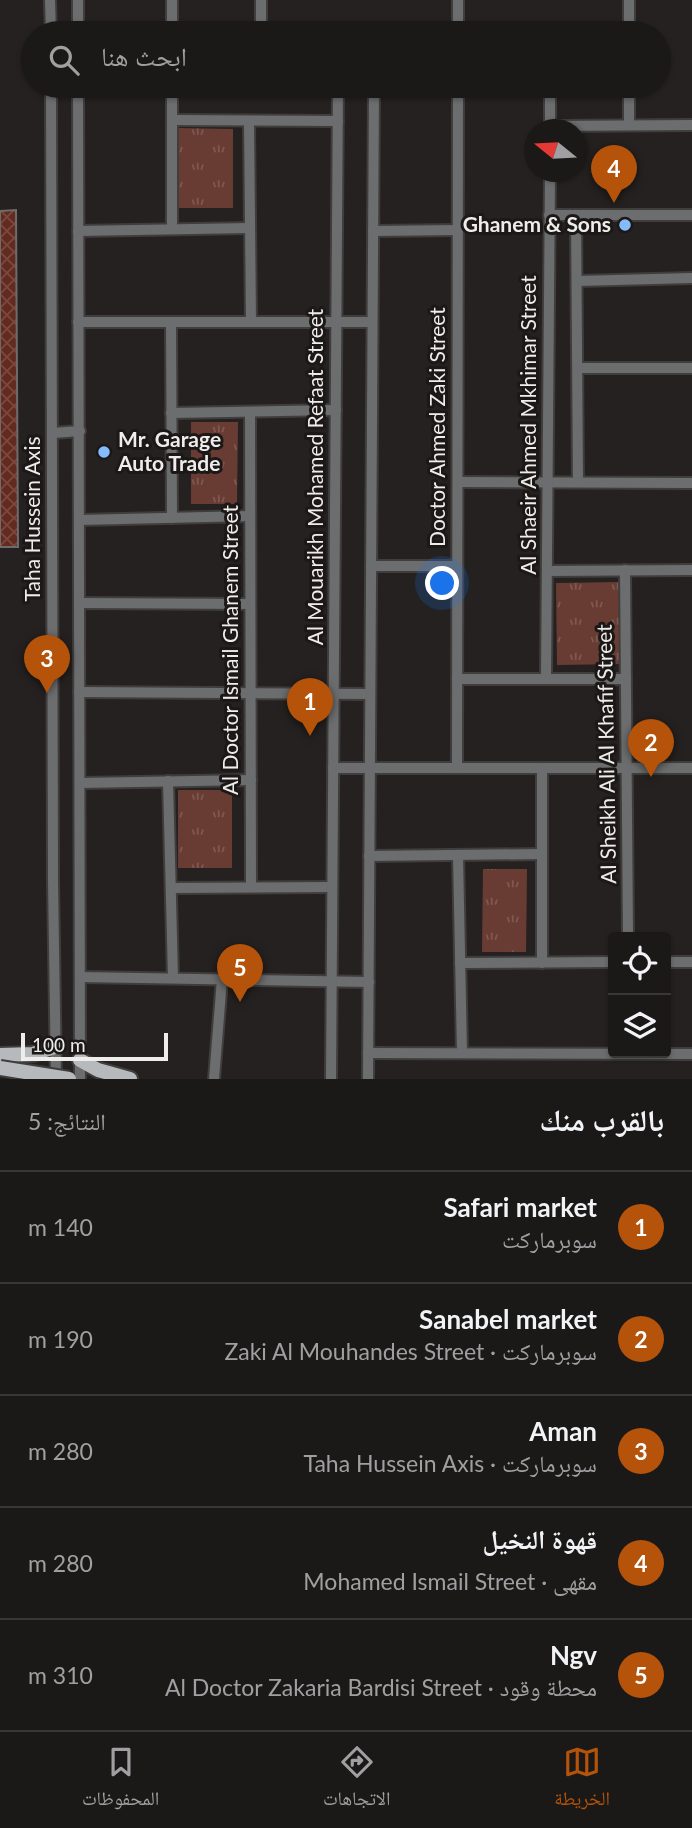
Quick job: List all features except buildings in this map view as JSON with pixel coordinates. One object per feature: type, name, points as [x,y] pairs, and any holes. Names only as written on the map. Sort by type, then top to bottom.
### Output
[{"type":"main road","points":[[5,1055],[33,1054],[57,1046]]},
{"type":"main road","points":[[5,1055],[21,1066],[26,1079]]},
{"type":"main road","points":[[80,1060],[122,1078]]},
{"type":"main road","points":[[0,1069],[69,1079]]},
{"type":"street","points":[[50,0],[51,21]]},
{"type":"street","points":[[78,0],[78,21]]},
{"type":"street","points":[[172,0],[172,21]]},
{"type":"street","points":[[261,0],[261,21]]},
{"type":"street","points":[[458,0],[458,21]]},
{"type":"street","points":[[629,0],[629,21]]},
{"type":"street","name":"Taha Hussein Axis","points":[[51,98],[56,1079]]},
{"type":"street","points":[[78,98],[80,1079]]},
{"type":"street","points":[[172,98],[172,229]]},
{"type":"street","name":"Al Mouarikh Mohamed Refaat Street","points":[[331,1079],[338,98]]},
{"type":"street","points":[[368,1079],[374,98]]},
{"type":"street","name":"Doctor Ahmed Zaki Street","points":[[457,768],[458,98]]},
{"type":"street","points":[[550,98],[550,119]]},
{"type":"street","points":[[629,98],[629,125]]},
{"type":"street","points":[[172,120],[338,121]]},
{"type":"street","points":[[250,121],[251,321]]},
{"type":"street","points":[[587,126],[692,125]]},
{"type":"street","name":"Al Shaeir Ahmed Mkhimar Street","points":[[546,679],[550,182]]},
{"type":"street","points":[[549,215],[692,215]]},
{"type":"street","points":[[576,215],[578,482]]},
{"type":"street","points":[[78,232],[250,228]]},
{"type":"street","points":[[373,231],[458,230]]},
{"type":"street","points":[[577,281],[692,278]]},
{"type":"street","points":[[171,321],[172,518]]},
{"type":"street","points":[[78,322],[372,322]]},
{"type":"street","points":[[578,368],[692,368]]},
{"type":"street","points":[[172,413],[336,410]]},
{"type":"street","name":"Al Doctor Ismail Ghanem Street","points":[[250,412],[251,887]]},
{"type":"street","points":[[52,433],[80,431]]},
{"type":"street","points":[[457,482],[692,483]]},
{"type":"street","points":[[79,520],[250,516]]},
{"type":"street","points":[[371,566],[457,566]]},
{"type":"street","name":"Al Sheikh Ali Al Khafif Street","points":[[625,570],[628,932]]},
{"type":"street","points":[[547,571],[692,570]]},
{"type":"street","points":[[79,603],[250,604]]},
{"type":"street","points":[[457,679],[626,679]]},
{"type":"street","points":[[79,692],[370,694]]},
{"type":"street","points":[[333,768],[692,768]]},
{"type":"street","points":[[541,768],[542,963]]},
{"type":"street","points":[[80,783],[251,780]]},
{"type":"street","points":[[168,781],[173,978]]},
{"type":"street","points":[[369,856],[542,854]]},
{"type":"street","points":[[458,855],[462,1052]]},
{"type":"street","points":[[171,888],[332,887]]},
{"type":"street","points":[[460,963],[608,962]]},
{"type":"street","points":[[671,962],[692,962]]},
{"type":"street","points":[[80,976],[369,982]]},
{"type":"street","points":[[214,1079],[222,979]]},
{"type":"street","points":[[368,1053],[692,1054]]},
{"type":"green space","points":[[179,128],[233,129],[233,208],[178,208]]},
{"type":"green space","points":[[191,422],[238,422],[237,504],[191,504]]},
{"type":"green space","points":[[620,582],[620,664],[557,665],[556,583]]},
{"type":"green space","points":[[178,790],[232,790],[232,868],[178,868]]},
{"type":"green space","points":[[483,869],[527,869],[526,952],[482,952]]},
{"type":"place","name":"قهوة النخيل","points":[[614,203]]},
{"type":"place","name":"Ghanem & Sons","points":[[625,225]]},
{"type":"place","name":"Mr. Garage Auto Trade","points":[[104,452]]},
{"type":"place","name":"Aman","points":[[47,693]]},
{"type":"place","name":"Safari market","points":[[310,736]]},
{"type":"place","name":"Sanabel market","points":[[651,777]]},
{"type":"place","name":"Ngv","points":[[240,1002]]}]
